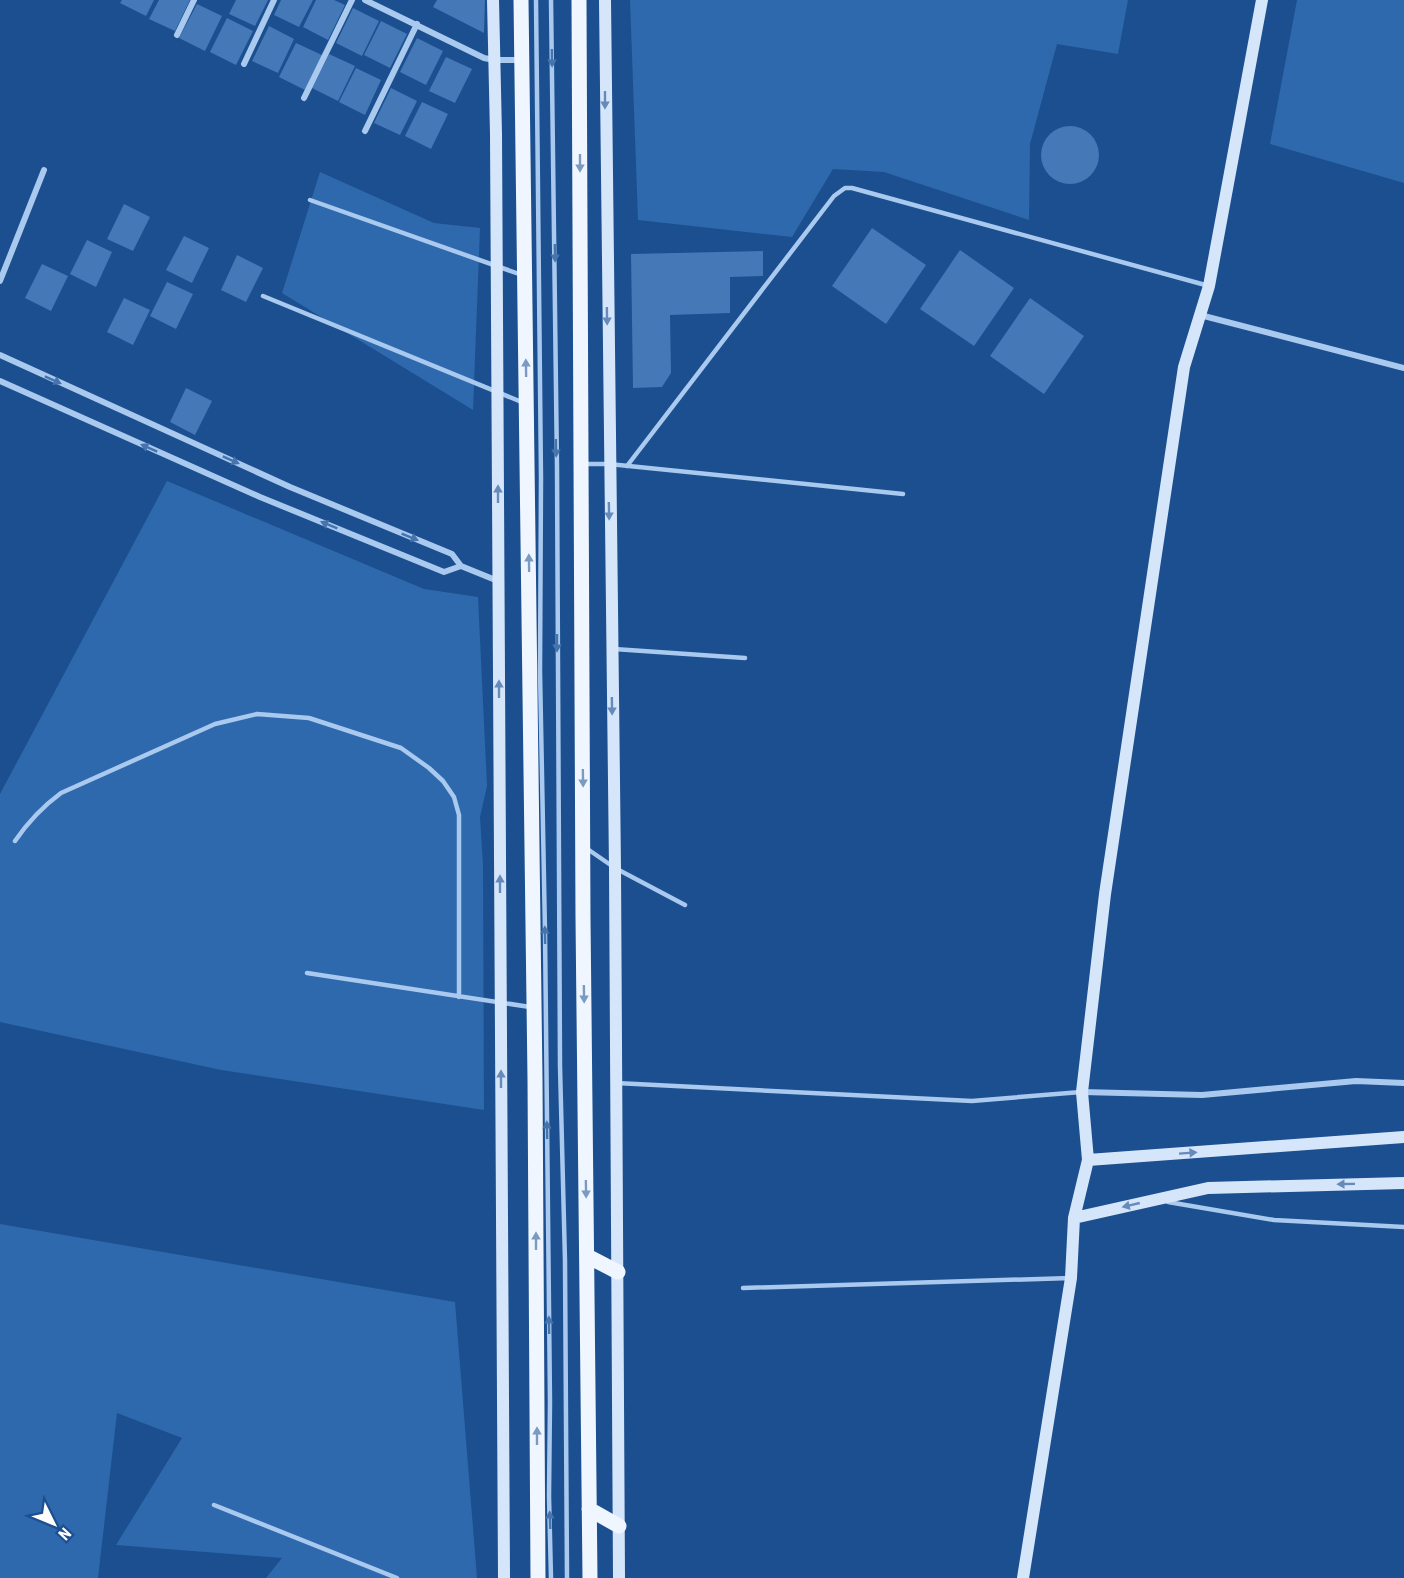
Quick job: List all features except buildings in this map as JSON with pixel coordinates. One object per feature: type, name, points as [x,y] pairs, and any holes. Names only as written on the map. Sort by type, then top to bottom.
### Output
[{"type":"main road","points":[[521,0],[534,1008],[538,1578]]},
{"type":"main road","points":[[579,0],[590,1578]]},
{"type":"main road","points":[[587,1256],[618,1272]]},
{"type":"main road","points":[[589,1509],[619,1526]]},
{"type":"street","points":[[177,35],[194,0]]},
{"type":"street","points":[[244,63],[274,0]]},
{"type":"street","points":[[304,98],[352,0]]},
{"type":"street","points":[[365,0],[477,55],[494,60],[521,60]]},
{"type":"street","points":[[493,0],[504,1578]]},
{"type":"street","points":[[605,0],[615,868],[619,1578]]},
{"type":"street","points":[[1023,1578],[1071,1278],[1074,1218],[1088,1160],[1082,1092],[1105,894],[1176,425],[1185,367],[1209,285],[1262,0]]},
{"type":"street","points":[[365,131],[417,24]]},
{"type":"street","points":[[0,281],[45,170]]},
{"type":"street","points":[[1200,315],[1404,368]]},
{"type":"street","points":[[0,356],[290,487],[452,554],[461,566],[498,581]]},
{"type":"street","points":[[0,381],[260,497],[444,573],[461,566]]},
{"type":"street","points":[[1082,1092],[1202,1095],[1356,1081],[1404,1083]]},
{"type":"street","points":[[1088,1160],[1404,1137]]},
{"type":"street","points":[[1074,1218],[1208,1188],[1404,1183]]},
{"type":"lane","points":[[536,0],[541,478],[540,671],[544,796],[551,1578]]},
{"type":"lane","points":[[551,0],[560,1066],[565,1261],[567,1578]]},
{"type":"lane","points":[[627,466],[834,196],[845,188],[852,188],[1209,285]]},
{"type":"lane","points":[[310,200],[525,276]]},
{"type":"lane","points":[[263,296],[526,404]]},
{"type":"lane","points":[[581,464],[609,464],[903,495]]},
{"type":"lane","points":[[611,648],[746,658]]},
{"type":"lane","points":[[15,841],[44,805],[61,793],[215,724],[237,718],[257,714],[309,718],[401,748],[429,768],[442,781],[454,797],[459,815],[459,997]]},
{"type":"lane","points":[[584,846],[615,868],[685,905]]},
{"type":"lane","points":[[308,973],[534,1008]]},
{"type":"lane","points":[[616,1083],[972,1101],[1082,1092]]},
{"type":"lane","points":[[1156,1200],[1274,1220],[1404,1227]]},
{"type":"lane","points":[[743,1288],[1071,1278]]},
{"type":"lane","points":[[214,1505],[397,1578]]},
{"type":"shaded area","points":[[630,0],[1128,0],[1118,54],[1057,44],[1030,144],[1029,220],[884,172],[833,169],[792,237],[638,220]]},
{"type":"shaded area","points":[[1297,0],[1404,0],[1404,183],[1270,144]]},
{"type":"shaded area","points":[[320,172],[434,223],[480,228],[473,410],[282,293]]},
{"type":"shaded area","points":[[167,481],[424,589],[478,597],[487,786],[480,817],[483,865],[484,1110],[221,1070],[0,1022],[0,794]]},
{"type":"shaded area","points":[[0,1224],[455,1302],[477,1578],[266,1578],[282,1558],[116,1545],[182,1438],[117,1413],[98,1578],[0,1578]]}]
